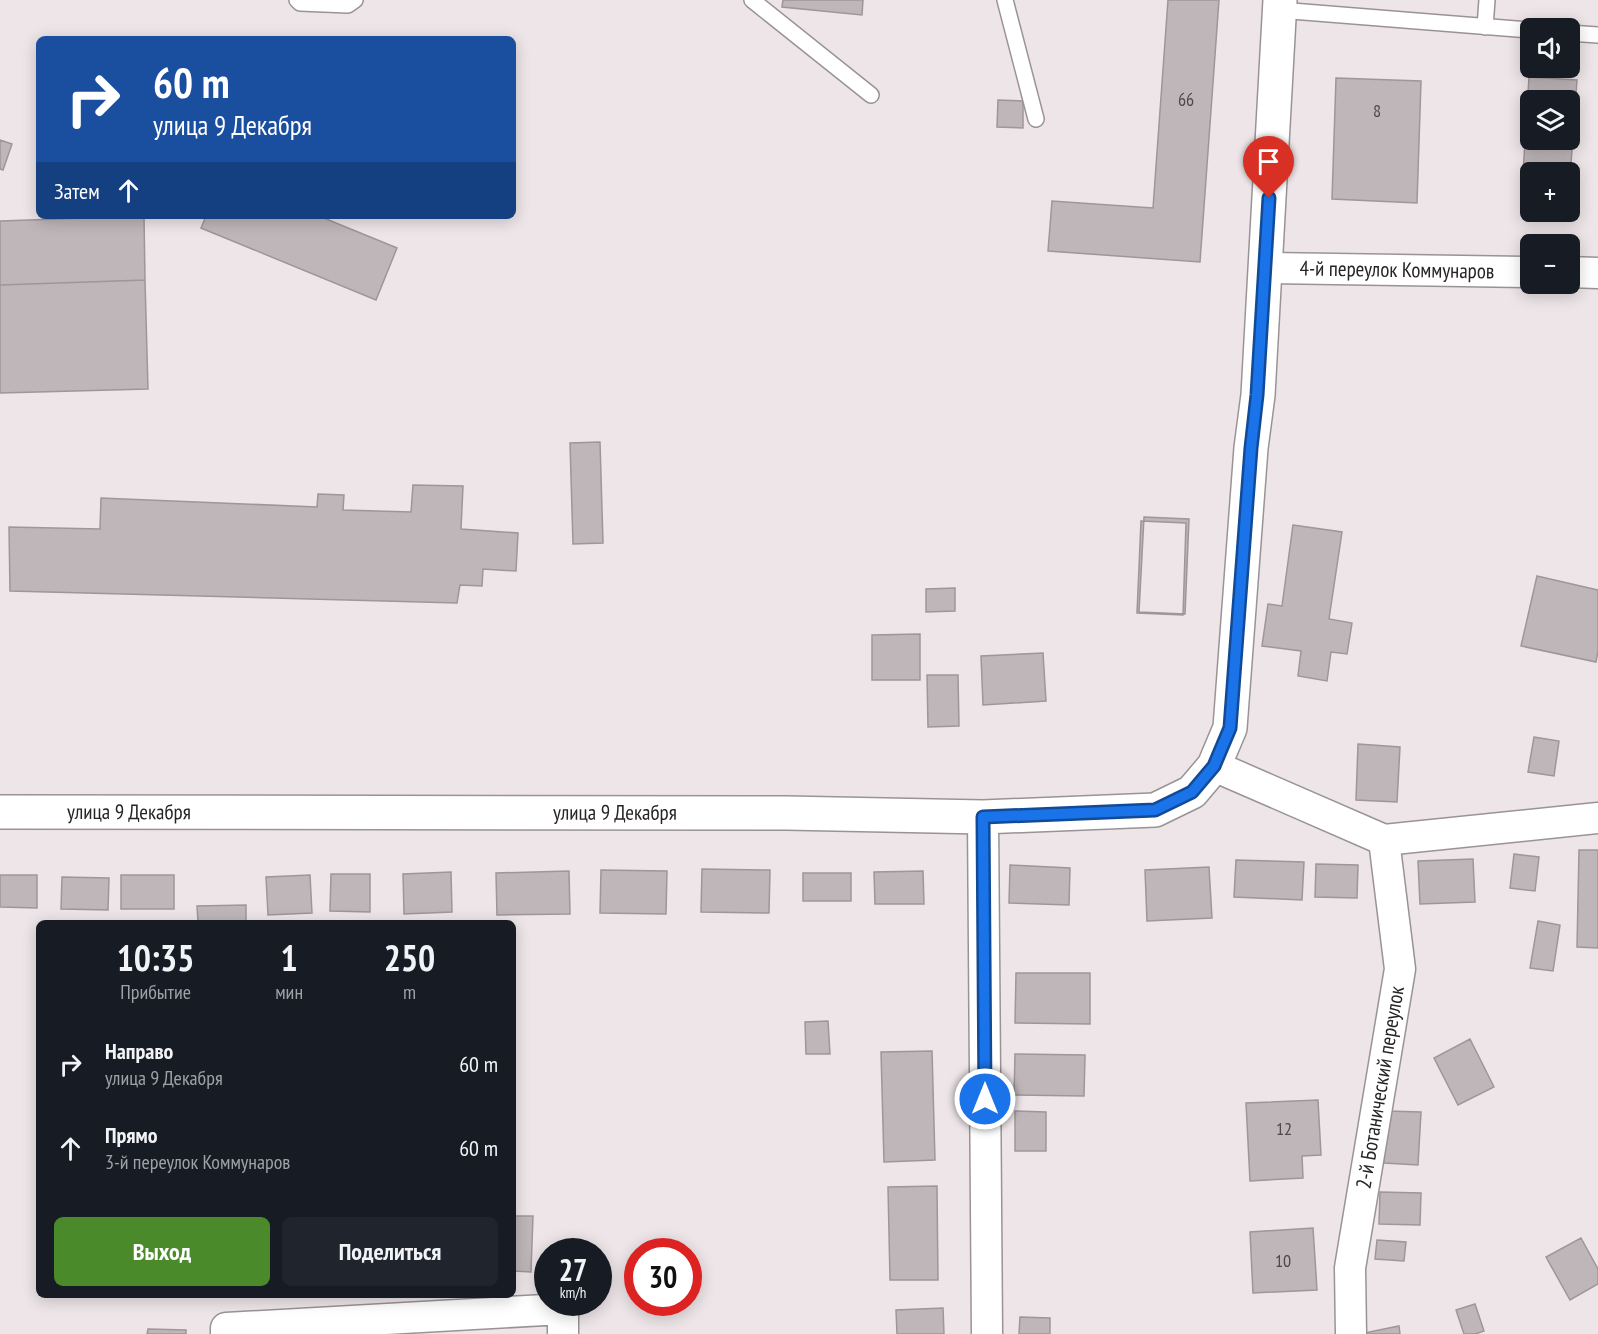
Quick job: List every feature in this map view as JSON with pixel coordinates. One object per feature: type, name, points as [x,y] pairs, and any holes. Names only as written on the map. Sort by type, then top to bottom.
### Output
[{"type":"street","name":"улица 9 Декабря","points":[[0,812],[786,813],[983,817],[1155,810],[1192,792],[1214,766],[1230,728],[1257,395],[1280,5]]},
{"type":"street","name":"4-й переулок Коммунаров","points":[[1265,268],[1520,272]]},
{"type":"street","points":[[1580,272],[1598,273]]},
{"type":"street","points":[[1214,766],[1384,840],[1598,818]]},
{"type":"street","points":[[983,817],[987,1334]]},
{"type":"street","name":"2-й Ботанический переулок","points":[[1351,1334],[1350,1268],[1400,969],[1384,840]]},
{"type":"street","points":[[226,1334],[226,1328],[563,1309],[563,1334]]},
{"type":"lane","points":[[297,0],[300,3],[348,5],[356,0]]},
{"type":"lane","points":[[752,0],[871,95]]},
{"type":"lane","points":[[1005,0],[1036,119]]},
{"type":"lane","points":[[1485,27],[1487,0]]},
{"type":"lane","points":[[1280,5],[1520,29]]},
{"type":"lane","points":[[1580,33],[1598,34]]},
{"type":"building","points":[[783,0],[863,0],[862,15],[782,7]]},
{"type":"building","points":[[1168,0],[1219,0],[1200,262],[1048,251],[1052,201],[1153,208]]},
{"type":"building","points":[[1336,78],[1421,81],[1417,203],[1332,199]]},
{"type":"building","points":[[1529,78],[1577,80],[1576,90],[1528,90]]},
{"type":"building","points":[[998,100],[1023,101],[1023,128],[997,127]]},
{"type":"building","points":[[0,140],[12,144],[3,170],[0,169]]},
{"type":"building","points":[[1524,150],[1572,150],[1571,162],[1524,162]]},
{"type":"building","points":[[144,219],[145,280],[0,285],[0,221]]},
{"type":"building","points":[[205,219],[326,219],[397,248],[376,300],[201,228]]},
{"type":"building","points":[[145,280],[148,389],[0,393],[0,285]]},
{"type":"building","points":[[600,442],[603,543],[573,544],[570,443]]},
{"type":"building","points":[[413,485],[463,486],[461,529],[518,533],[516,571],[483,569],[482,586],[460,585],[457,603],[10,591],[9,527],[100,529],[101,498],[317,507],[318,494],[344,495],[343,510],[411,512]]},
{"type":"building","points":[[1144,517],[1189,519],[1185,614],[1139,612]]},
{"type":"building","points":[[1141,521],[1186,523],[1183,615],[1137,613]]},
{"type":"building","points":[[1293,525],[1342,532],[1329,619],[1352,623],[1347,654],[1331,652],[1327,681],[1298,676],[1301,651],[1262,646],[1268,604],[1282,606]]},
{"type":"building","points":[[1537,576],[1598,590],[1596,662],[1521,646]]},
{"type":"building","points":[[955,588],[955,611],[926,612],[926,589]]},
{"type":"building","points":[[920,634],[920,680],[872,680],[872,635]]},
{"type":"building","points":[[1043,653],[1046,701],[983,705],[981,656]]},
{"type":"building","points":[[927,675],[958,675],[959,726],[928,727]]},
{"type":"building","points":[[1534,737],[1559,741],[1554,776],[1528,772]]},
{"type":"building","points":[[1358,744],[1400,747],[1397,802],[1356,800]]},
{"type":"building","points":[[1579,850],[1598,850],[1598,948],[1577,947]]},
{"type":"building","points":[[1514,854],[1539,857],[1535,891],[1510,888]]},
{"type":"building","points":[[1473,859],[1475,902],[1420,904],[1418,861]]},
{"type":"building","points":[[1236,860],[1304,862],[1302,900],[1234,897]]},
{"type":"building","points":[[1316,864],[1358,865],[1357,898],[1315,897]]},
{"type":"building","points":[[1010,865],[1070,868],[1069,905],[1009,903]]},
{"type":"building","points":[[1209,867],[1212,918],[1147,921],[1145,870]]},
{"type":"building","points":[[702,869],[770,870],[769,913],[701,912]]},
{"type":"building","points":[[601,870],[667,871],[666,914],[600,913]]},
{"type":"building","points":[[569,871],[570,914],[497,915],[496,873]]},
{"type":"building","points":[[923,871],[924,904],[875,904],[874,872]]},
{"type":"building","points":[[451,872],[452,912],[404,914],[403,874]]},
{"type":"building","points":[[803,873],[851,873],[851,901],[803,901]]},
{"type":"building","points":[[331,874],[370,874],[370,912],[330,911]]},
{"type":"building","points":[[0,875],[37,875],[37,908],[0,907]]},
{"type":"building","points":[[121,875],[174,875],[174,909],[121,909]]},
{"type":"building","points":[[310,875],[312,913],[268,915],[266,877]]},
{"type":"building","points":[[62,877],[109,878],[108,910],[61,909]]},
{"type":"building","points":[[246,905],[246,920],[198,920],[197,906]]},
{"type":"building","points":[[1538,921],[1560,925],[1553,971],[1530,968]]},
{"type":"building","points":[[1016,973],[1090,973],[1090,1024],[1015,1023]]},
{"type":"building","points":[[828,1021],[830,1054],[806,1054],[805,1022]]},
{"type":"building","points":[[1470,1039],[1494,1087],[1458,1105],[1434,1058]]},
{"type":"building","points":[[932,1051],[935,1160],[884,1162],[881,1052]]},
{"type":"building","points":[[1015,1054],[1085,1055],[1084,1096],[1014,1095]]},
{"type":"building","points":[[1318,1100],[1321,1155],[1302,1156],[1303,1178],[1250,1181],[1246,1103]]},
{"type":"building","points":[[1015,1111],[1046,1112],[1046,1151],[1015,1151]]},
{"type":"building","points":[[1387,1111],[1421,1112],[1418,1165],[1384,1163]]},
{"type":"building","points":[[937,1186],[938,1280],[890,1280],[888,1187]]},
{"type":"building","points":[[1380,1192],[1421,1193],[1420,1225],[1379,1224]]},
{"type":"building","points":[[516,1216],[533,1216],[531,1272],[516,1271]]},
{"type":"building","points":[[1313,1228],[1317,1290],[1253,1293],[1250,1232]]},
{"type":"building","points":[[1581,1238],[1598,1269],[1598,1284],[1570,1300],[1546,1257]]},
{"type":"building","points":[[1377,1240],[1406,1242],[1404,1261],[1375,1259]]},
{"type":"building","points":[[1475,1304],[1484,1331],[1464,1334],[1456,1310]]},
{"type":"building","points":[[943,1308],[944,1334],[897,1334],[896,1310]]},
{"type":"building","points":[[1020,1317],[1050,1318],[1050,1334],[1019,1334]]},
{"type":"building","points":[[1399,1326],[1400,1334],[1364,1334],[1364,1333]]},
{"type":"building","points":[[148,1329],[186,1330],[186,1334],[147,1334]]},
{"type":"route","points":[[985,1099],[983,817],[1155,810],[1192,792],[1214,766],[1230,728],[1257,395],[1269,198]]}]
